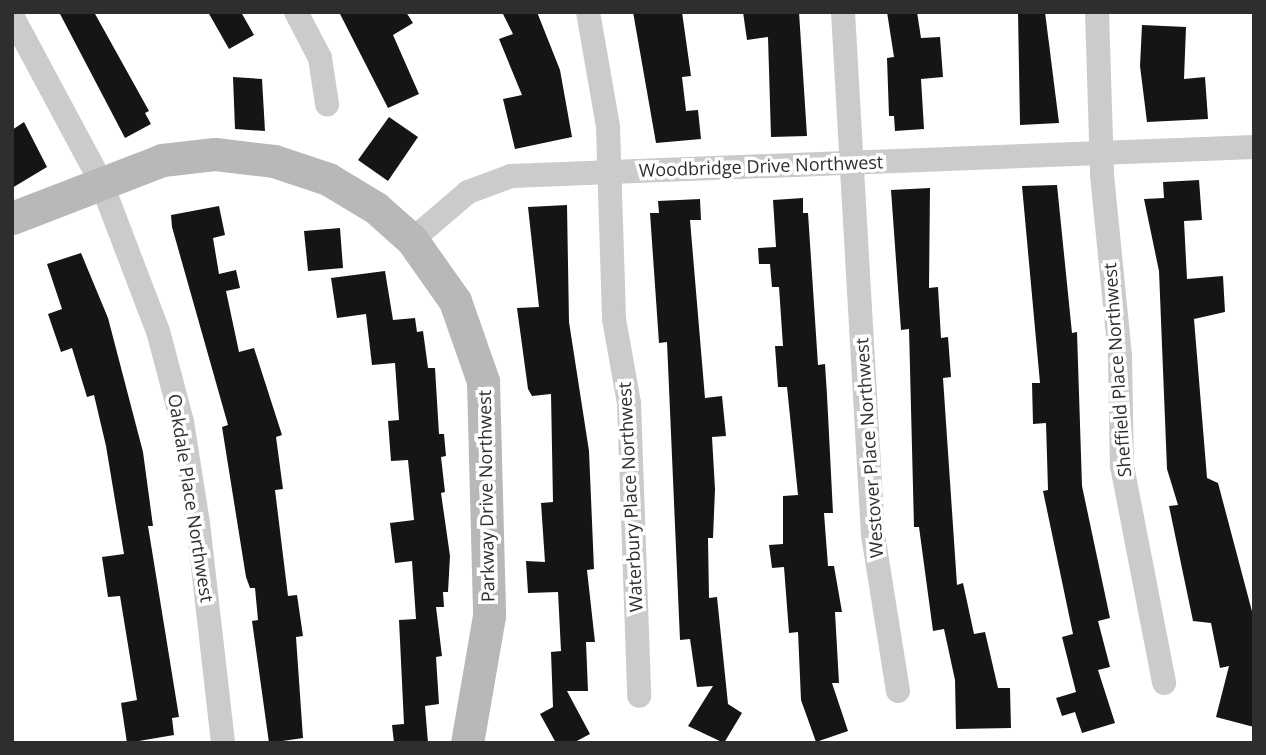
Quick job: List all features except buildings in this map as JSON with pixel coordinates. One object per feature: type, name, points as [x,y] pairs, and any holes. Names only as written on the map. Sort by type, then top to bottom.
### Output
[{"type":"street","points":[[296,12],[320,58],[327,104]]},
{"type":"street","name":"Waterbury Place Northwest","points":[[587,12],[608,127],[614,319],[629,403],[639,696]]},
{"type":"street","name":"Westover Place Northwest","points":[[843,12],[852,248],[871,435],[873,535],[898,691]]},
{"type":"street","name":"Sheffield Place Northwest","points":[[1097,12],[1101,151],[1119,356],[1122,466],[1164,683]]},
{"type":"street","name":"Oakdale Place Northwest","points":[[12,16],[101,182],[132,254],[182,422],[223,743]]},
{"type":"street","name":"Woodbridge Drive Northwest","points":[[412,240],[448,207],[488,182],[608,172],[1254,146]]},
{"type":"street","name":"Parkway Drive Northwest","points":[[12,218],[162,160],[215,155],[274,161],[328,179],[376,208],[412,240],[455,301],[483,381],[490,574],[481,670],[467,743]]},
{"type":"street","points":[[481,670],[487,743]]}]
